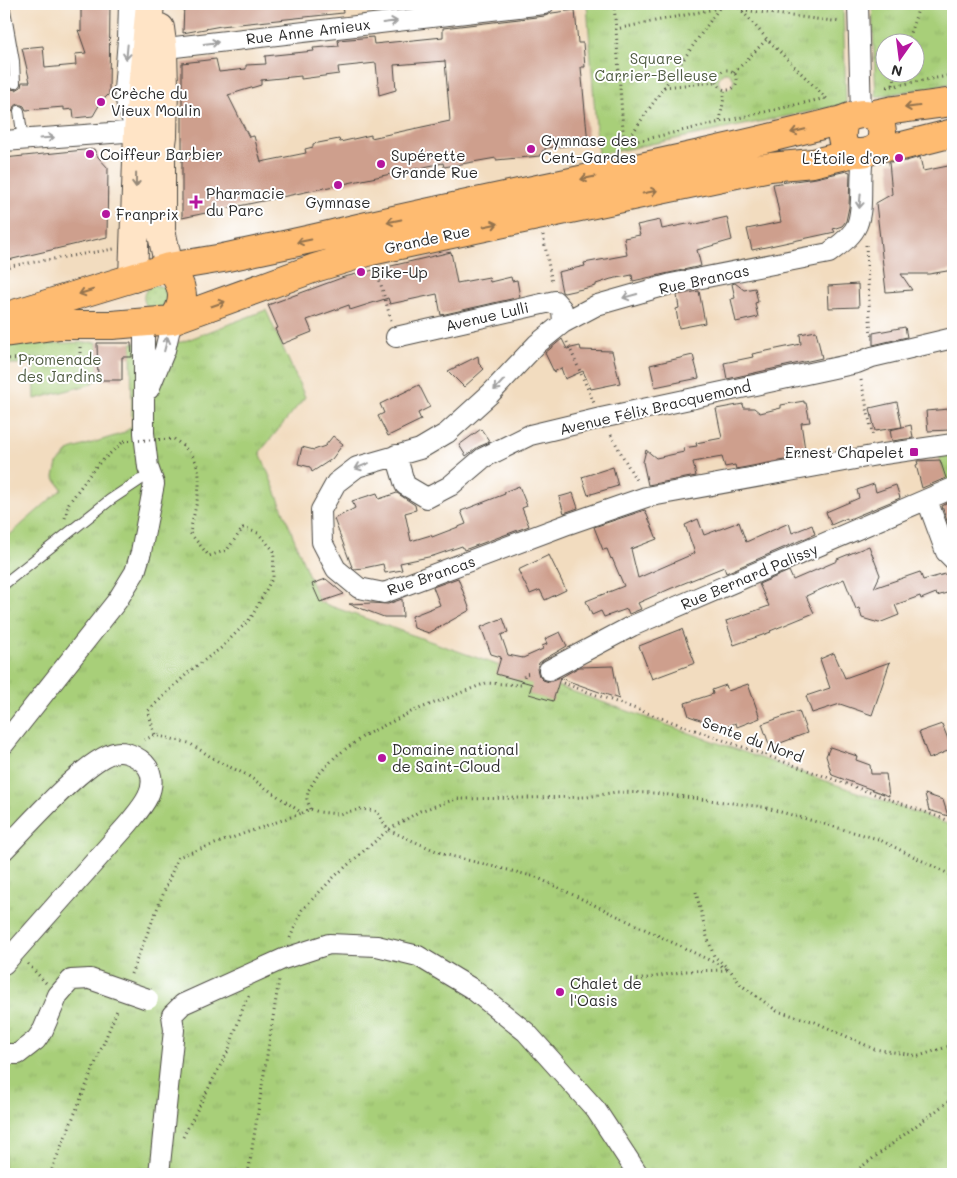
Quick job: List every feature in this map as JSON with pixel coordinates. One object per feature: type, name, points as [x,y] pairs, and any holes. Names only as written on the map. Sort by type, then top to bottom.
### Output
[{"type":"main road","points":[[144,324],[134,302],[132,290],[138,132],[150,4]]},
{"type":"main road","points":[[156,4],[163,51],[164,106],[160,150],[161,230],[169,267],[176,276],[183,293],[177,314],[172,320]]},
{"type":"main road","name":"Grande Rue","points":[[4,317],[169,267],[218,260],[625,157],[754,142],[859,116],[953,102]]},
{"type":"main road","points":[[859,116],[878,120],[882,125],[881,142],[866,151],[846,148],[842,143],[841,135],[859,116]]},
{"type":"main road","points":[[138,132],[160,150]]},
{"type":"main road","name":"Grande Rue","points":[[4,333],[59,325],[144,324],[172,320],[315,268],[372,251],[770,167],[826,161],[866,151],[902,146],[953,133]]},
{"type":"street","points":[[129,4],[124,90],[128,110],[138,132]]},
{"type":"street","name":"Rue Anne Amieux","points":[[163,51],[175,47],[544,4]]},
{"type":"street","points":[[858,4],[859,116]]},
{"type":"street","points":[[13,141],[138,132],[164,106]]},
{"type":"street","name":"Rue Brancas","points":[[866,151],[860,166],[861,200],[857,224],[846,240],[829,253],[671,284],[597,304],[563,323],[537,344],[490,394],[446,433],[420,449],[358,467],[336,483],[321,510],[322,542],[336,568],[359,588],[384,593],[646,497],[877,455],[953,444]]},
{"type":"street","points":[[555,301],[562,309],[563,323]]},
{"type":"street","name":"Avenue Lulli","points":[[396,337],[555,301]]},
{"type":"street","points":[[145,400],[165,350],[172,320]]},
{"type":"street","points":[[4,744],[81,648],[127,586],[137,566],[150,510],[143,480],[144,324]]},
{"type":"street","name":"Avenue Félix Bracquemond","points":[[396,455],[405,485],[427,498],[450,486],[483,458],[530,436],[602,418],[857,363],[872,357],[953,338]]},
{"type":"street","name":"Rue Bernard Palissy","points":[[549,670],[632,626],[953,488]]},
{"type":"street","points":[[927,500],[946,552],[953,559]]},
{"type":"street","points":[[4,850],[83,770],[106,755],[119,752],[131,755],[143,761],[148,768],[151,776],[150,791],[146,802],[10,958]]},
{"type":"street","points":[[172,1015],[183,1004],[282,959],[329,944],[377,946],[418,956],[470,988],[526,1032],[596,1110],[638,1174]]},
{"type":"street","points":[[4,1054],[18,1054],[36,1040],[43,1030],[58,995],[71,980],[90,979],[148,999],[172,1015],[174,1030],[159,1174]]},
{"type":"lane","points":[[4,4],[14,61],[15,83]]},
{"type":"lane","points":[[13,141],[19,111]]},
{"type":"lane","points":[[4,584],[110,500],[143,480]]},
{"type":"path","points":[[614,4],[625,157]]},
{"type":"path","points":[[625,157],[664,87],[722,4]]},
{"type":"path","points":[[736,4],[767,39],[826,98],[859,116]]},
{"type":"path","points":[[910,32],[918,10],[926,4]]},
{"type":"path","points":[[616,29],[719,8]]},
{"type":"path","points":[[742,10],[859,24]]},
{"type":"path","points":[[734,73],[767,39]]},
{"type":"path","points":[[727,70],[734,73],[737,80],[736,86],[725,91],[720,89],[716,82],[717,76],[727,70]]},
{"type":"path","points":[[664,87],[716,82]]},
{"type":"path","points":[[720,121],[725,91]]},
{"type":"path","points":[[625,157],[720,121],[826,98]]},
{"type":"path","points":[[539,215],[555,301]]},
{"type":"path","points":[[857,224],[865,235],[872,357]]},
{"type":"path","points":[[4,267],[135,245]]},
{"type":"path","points":[[372,251],[396,337]]},
{"type":"path","points":[[4,359],[80,357],[80,342]]},
{"type":"path","points":[[862,385],[871,429]]},
{"type":"path","points":[[61,538],[69,503],[96,466],[124,442],[174,439],[190,453],[198,469],[199,482],[190,533],[209,556],[228,550],[243,528],[258,533],[274,551],[273,577],[251,618],[221,648],[191,670],[148,711],[155,735],[189,743],[219,762],[247,775],[302,812]]},
{"type":"path","name":"Sente du Nord","points":[[549,670],[557,680],[565,684],[953,822]]},
{"type":"path","points":[[310,809],[308,791],[318,775],[336,756],[366,735],[410,712],[486,683],[521,685],[525,674]]},
{"type":"path","points":[[248,1174],[282,959],[302,910],[335,876],[388,830],[420,811],[456,799],[587,797],[616,792],[654,793],[763,807],[878,839],[953,876]]},
{"type":"path","points":[[131,975],[178,857],[310,809],[339,814],[360,809],[377,811],[388,830],[443,854],[536,876],[730,970]]},
{"type":"path","points":[[696,892],[707,937],[714,956],[730,970],[742,985],[777,1011],[815,1022],[874,1049],[919,1056],[953,1045]]},
{"type":"path","points":[[10,958],[58,995]]},
{"type":"path","points":[[637,980],[686,971],[730,970]]},
{"type":"path","points":[[180,1142],[229,1049],[245,1002],[254,986]]},
{"type":"path","points":[[50,1174],[120,1002]]},
{"type":"path","points":[[852,1174],[953,1098]]},
{"type":"green space","name":"Square Carrier-Belleuse","points":[[587,4],[843,4],[846,104],[598,155]],"holes":[[[724,73],[729,73],[734,79],[732,87],[722,88],[718,81],[720,76]]]},
{"type":"green space","points":[[872,4],[953,4],[953,83],[876,97],[875,82],[924,82],[924,32],[874,32],[874,50]]},
{"type":"green space","points":[[155,285],[164,287],[170,294],[167,307],[151,310],[145,303],[144,296],[147,289]]},
{"type":"green space","name":"Domaine national de Saint-Cloud","points":[[266,310],[305,397],[260,452],[319,602],[953,826],[953,1174],[4,1174],[4,540],[62,489],[54,477],[57,464],[70,450],[121,434],[132,427],[131,343],[182,342]]},
{"type":"green space","name":"Promenade des Jardins","points":[[97,342],[98,380],[88,385],[35,399],[34,364],[4,364],[4,345]]},
{"type":"green space","points":[[953,450],[953,480],[947,483],[938,453]]},
{"type":"building","points":[[85,4],[110,4],[109,94],[101,102],[93,116],[74,118],[73,109],[64,110],[64,107],[26,110],[24,106],[19,104],[14,106],[12,112],[4,112],[4,84],[8,83],[11,89],[16,90],[21,87],[22,82],[30,82],[22,48],[43,46],[45,68],[76,65],[75,54],[86,53],[78,30],[81,31],[81,6],[85,6]]},
{"type":"building","points":[[184,4],[342,4],[343,13],[221,26],[183,33]]},
{"type":"building","points":[[575,10],[578,43],[583,43],[585,67],[581,67],[588,144],[545,148],[545,151],[542,151],[543,154],[540,154],[540,156],[496,160],[496,158],[444,167],[443,163],[182,218],[182,63],[216,59],[219,72],[246,69],[246,65],[266,64],[265,56],[314,51],[313,48],[339,46],[338,40],[373,37],[374,44],[443,37],[443,28],[545,16],[552,13]],"holes":[[[445,61],[450,121],[371,138],[371,135],[340,142],[339,139],[313,144],[313,147],[305,149],[306,153],[261,162],[254,136],[249,137],[228,95],[261,85],[261,80],[301,76],[301,79],[339,74],[338,67],[376,63],[379,95],[396,90],[394,65]]]},
{"type":"building","points":[[94,149],[98,157],[108,168],[107,237],[4,261],[4,158]]},
{"type":"building","points":[[920,157],[923,171],[953,165],[953,270],[929,274],[901,274],[912,290],[886,292],[876,203],[892,194],[889,162],[906,161]]},
{"type":"building","points":[[847,171],[850,172],[849,207],[846,221],[842,226],[833,229],[835,232],[752,250],[747,229],[781,222],[773,184],[816,178]]},
{"type":"building","points":[[727,217],[732,240],[697,250],[701,266],[633,281],[632,275],[611,279],[596,284],[596,286],[562,292],[558,272],[585,266],[584,263],[627,255],[624,238],[640,235],[637,225],[660,220],[662,229],[692,223],[692,225]]},
{"type":"building","points":[[451,252],[457,283],[489,277],[490,282],[511,277],[512,281],[517,280],[520,297],[441,315],[437,294],[390,304],[388,298],[350,310],[349,305],[307,320],[312,332],[282,344],[275,329],[278,328],[268,305],[344,277]]},
{"type":"building","points":[[735,283],[744,290],[755,288],[758,302],[755,303],[758,317],[736,322],[731,299],[735,298],[732,284]]},
{"type":"building","points":[[858,284],[859,307],[829,308],[828,286]]},
{"type":"building","points":[[699,291],[705,323],[679,328],[676,309],[679,308],[677,295]]},
{"type":"building","points":[[905,327],[907,337],[873,345],[873,333]]},
{"type":"building","points":[[816,331],[822,358],[727,379],[724,363],[753,357],[752,354],[801,344],[800,334]]},
{"type":"building","points":[[562,339],[567,349],[580,346],[581,350],[612,351],[620,383],[591,389],[583,371],[565,379],[561,368],[554,372],[545,353]]},
{"type":"building","points":[[97,343],[131,343],[132,357],[122,357],[122,380],[98,380]]},
{"type":"building","points":[[693,355],[699,378],[655,387],[650,365]]},
{"type":"building","points":[[478,356],[479,364],[484,369],[464,387],[448,371]]},
{"type":"building","points":[[419,385],[430,407],[418,413],[421,420],[388,436],[378,416],[384,413],[380,404]]},
{"type":"building","points":[[804,401],[810,422],[801,423],[806,456],[736,469],[735,465],[725,467],[722,457],[693,462],[696,476],[648,485],[643,462],[646,450],[656,458],[684,452],[683,448],[697,446],[696,443],[722,438],[716,409],[743,404],[744,408],[754,408],[760,413],[781,408],[781,405]]},
{"type":"building","points":[[897,402],[902,427],[875,431],[870,408]]},
{"type":"building","points":[[949,409],[950,430],[928,431],[926,411]]},
{"type":"building","points":[[911,425],[913,438],[892,441],[890,430]]},
{"type":"building","points":[[481,429],[490,442],[478,447],[466,456],[459,445]]},
{"type":"building","points":[[333,436],[343,444],[332,459],[312,472],[310,467],[298,464],[302,447],[314,450],[325,446]]},
{"type":"building","points":[[940,460],[946,478],[922,488],[916,465],[918,464],[917,461]]},
{"type":"building","points":[[613,467],[618,486],[588,495],[582,477]]},
{"type":"building","points":[[874,484],[876,492],[896,485],[900,498],[831,525],[826,512],[859,498],[857,490]]},
{"type":"building","points":[[519,486],[527,506],[522,508],[529,526],[464,550],[462,546],[433,556],[400,563],[402,570],[385,573],[383,564],[354,569],[334,519],[355,508],[352,501],[377,493],[379,499],[397,493],[415,505],[416,510],[405,513],[411,541],[431,535],[432,537],[466,524],[461,511],[505,494],[504,492]]},
{"type":"building","points":[[573,493],[578,508],[564,513],[559,497]]},
{"type":"building","points":[[952,501],[953,522],[948,524],[942,506]]},
{"type":"building","points":[[645,510],[657,539],[631,549],[638,578],[695,553],[685,525],[698,519],[704,535],[739,522],[746,542],[789,523],[792,533],[812,525],[815,534],[726,573],[724,567],[672,588],[638,603],[641,609],[629,614],[627,609],[604,617],[601,611],[592,615],[586,601],[624,586],[607,549],[603,550],[594,527]]},
{"type":"building","points":[[869,546],[880,575],[874,588],[920,572],[923,580],[949,573],[953,591],[937,596],[936,593],[921,599],[920,596],[895,605],[899,615],[879,623],[862,618],[859,608],[856,609],[844,579],[806,596],[814,613],[771,632],[734,645],[726,621],[769,606],[759,584],[789,571],[793,580]]},
{"type":"building","points":[[549,555],[566,590],[545,600],[540,590],[530,594],[518,570]]},
{"type":"building","points":[[458,578],[470,610],[429,633],[414,628],[412,616],[440,605],[433,587]]},
{"type":"building","points":[[326,579],[344,594],[320,602],[312,584]]},
{"type":"building","points":[[402,599],[403,617],[384,617],[349,604],[388,604]]},
{"type":"building","points":[[503,618],[508,632],[501,635],[508,655],[523,658],[543,649],[542,646],[547,644],[545,639],[560,632],[567,646],[539,663],[537,669],[539,676],[543,680],[549,682],[560,678],[553,701],[529,694],[532,684],[496,674],[501,657],[491,654],[481,627]]},
{"type":"building","points":[[682,629],[695,663],[652,679],[639,646]]},
{"type":"building","points":[[834,653],[845,678],[890,662],[872,715],[840,704],[812,713],[806,696],[830,688],[820,659]]},
{"type":"building","points":[[613,666],[619,699],[560,678],[579,667]]},
{"type":"building","points":[[748,684],[760,718],[737,727],[736,723],[723,728],[689,716],[685,703],[713,694],[712,690],[726,685],[728,691]]},
{"type":"building","points":[[799,711],[807,733],[770,747],[762,724]]},
{"type":"building","points":[[942,724],[952,749],[929,759],[919,732]]},
{"type":"building","points":[[830,747],[857,756],[856,760],[870,765],[871,774],[886,774],[889,796],[832,775],[826,756]]},
{"type":"building","points":[[925,794],[943,800],[948,816],[929,810]]},
{"type":"place","name":"Crèche du Vieux Moulin","points":[[101,102]]},
{"type":"place","name":"Gymnase des Cent-Gardes","points":[[531,149]]},
{"type":"place","name":"Coiffeur Barbier","points":[[90,154]]},
{"type":"place","name":"L'Étoile d'or","points":[[899,158]]},
{"type":"place","name":"Supérette Grande Rue","points":[[381,164]]},
{"type":"place","name":"Gymnase","points":[[338,185]]},
{"type":"place","name":"Pharmacie du Parc","points":[[196,202]]},
{"type":"place","name":"Franprix","points":[[106,214]]},
{"type":"place","name":"Bike-Up","points":[[361,272]]},
{"type":"place","name":"Ernest Chapelet","points":[[914,452]]},
{"type":"place","name":"Domaine national de Saint-Cloud","points":[[382,758]]},
{"type":"place","name":"Chalet de l'Oasis","points":[[560,992]]}]
